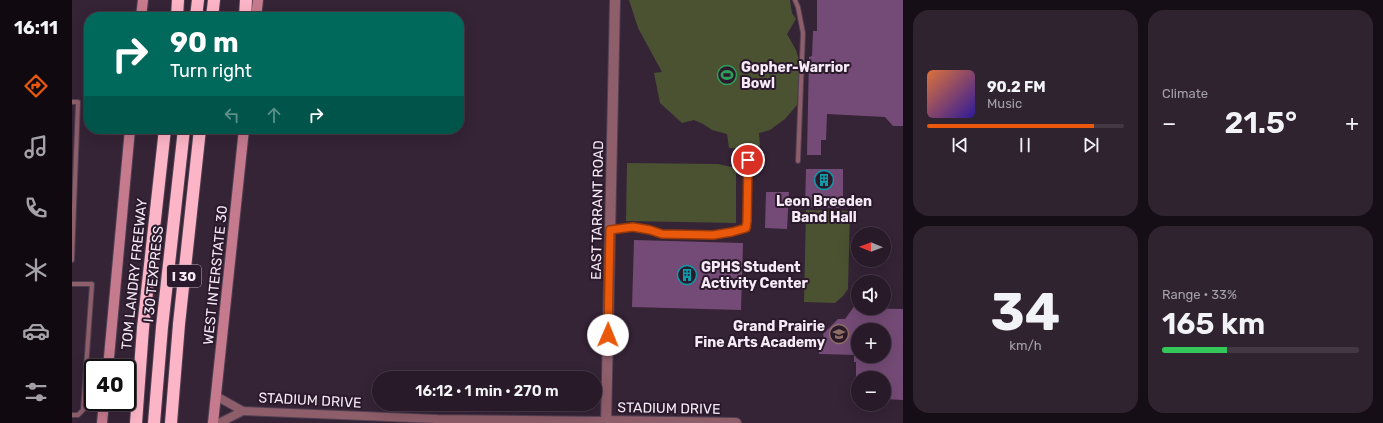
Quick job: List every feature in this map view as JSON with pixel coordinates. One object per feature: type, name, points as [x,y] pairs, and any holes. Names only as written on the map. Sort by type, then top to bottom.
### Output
[{"type":"highway","points":[[177,12],[178,0]]},
{"type":"highway","points":[[197,12],[198,0]]},
{"type":"highway","points":[[213,12],[214,0]]},
{"type":"highway","points":[[245,12],[246,0]]},
{"type":"highway","name":"TOM LANDRY FREEWAY","points":[[136,423],[143,328],[163,134]]},
{"type":"highway","name":"I 30 TEXPRESS","points":[[154,423],[162,327],[183,134]]},
{"type":"highway","name":"I 30","points":[[171,423],[179,324],[199,134]]},
{"type":"main road","points":[[142,12],[143,0]]},
{"type":"main road","points":[[257,12],[258,0]]},
{"type":"main road","points":[[109,359],[130,134]]},
{"type":"main road","name":"WEST INTERSTATE 30","points":[[213,423],[243,134]]},
{"type":"main road","points":[[102,423],[103,411]]},
{"type":"street","name":"EAST TARRANT ROAD","points":[[606,422],[615,0]]},
{"type":"street","name":"STADIUM DRIVE","points":[[216,396],[243,411],[500,422],[736,423]]},
{"type":"street","name":"STADIUM DRIVE","points":[[219,423],[243,411]]},
{"type":"lane","points":[[795,0],[798,7],[803,32],[798,161]]},
{"type":"lane","points":[[72,102],[78,102],[72,260]]},
{"type":"lane","points":[[610,230],[633,227],[662,234],[713,235],[746,228],[748,160]]},
{"type":"lane","points":[[72,284],[92,284],[83,410],[78,415],[72,415]]},
{"type":"green space","name":"Gopher-Warrior Bowl","points":[[629,0],[790,0],[792,13],[796,19],[787,34],[796,50],[800,64],[797,105],[785,119],[770,130],[759,133],[760,146],[729,148],[727,134],[712,130],[694,120],[682,123],[660,103],[654,73],[662,72],[638,28]]},
{"type":"green space","points":[[627,163],[718,164],[736,168],[736,223],[626,221]]},
{"type":"green space","points":[[806,210],[850,211],[848,289],[835,303],[804,302]]},
{"type":"building","points":[[817,0],[903,0],[903,126],[893,126],[885,117],[827,114],[826,140],[821,140],[821,155],[807,155],[809,57],[812,56],[813,31],[817,31]]},
{"type":"building","name":"Leon Breeden Band Hall","points":[[806,169],[843,169],[843,208],[805,207]]},
{"type":"building","points":[[766,192],[789,192],[787,229],[765,228]]},
{"type":"building","name":"GPHS Student Activity Center","points":[[634,240],[743,243],[741,310],[632,307]]},
{"type":"building","points":[[891,309],[903,309],[903,400],[891,399],[891,371],[856,371],[856,363],[891,363],[891,323],[851,323],[851,355],[819,354],[819,343],[824,339],[823,334],[838,319],[845,319],[851,311],[851,315],[891,315]]},
{"type":"place","name":"Gopher-Warrior Bowl","points":[[727,75]]},
{"type":"place","name":"Leon Breeden Band Hall","points":[[824,180]]},
{"type":"place","name":"GPHS Student Activity Center","points":[[687,275]]},
{"type":"place","name":"Grand Prairie Fine Arts Academy","points":[[839,334]]},
{"type":"route","points":[[608,335],[610,230],[633,227],[662,234],[713,235],[746,228],[748,160]]}]
